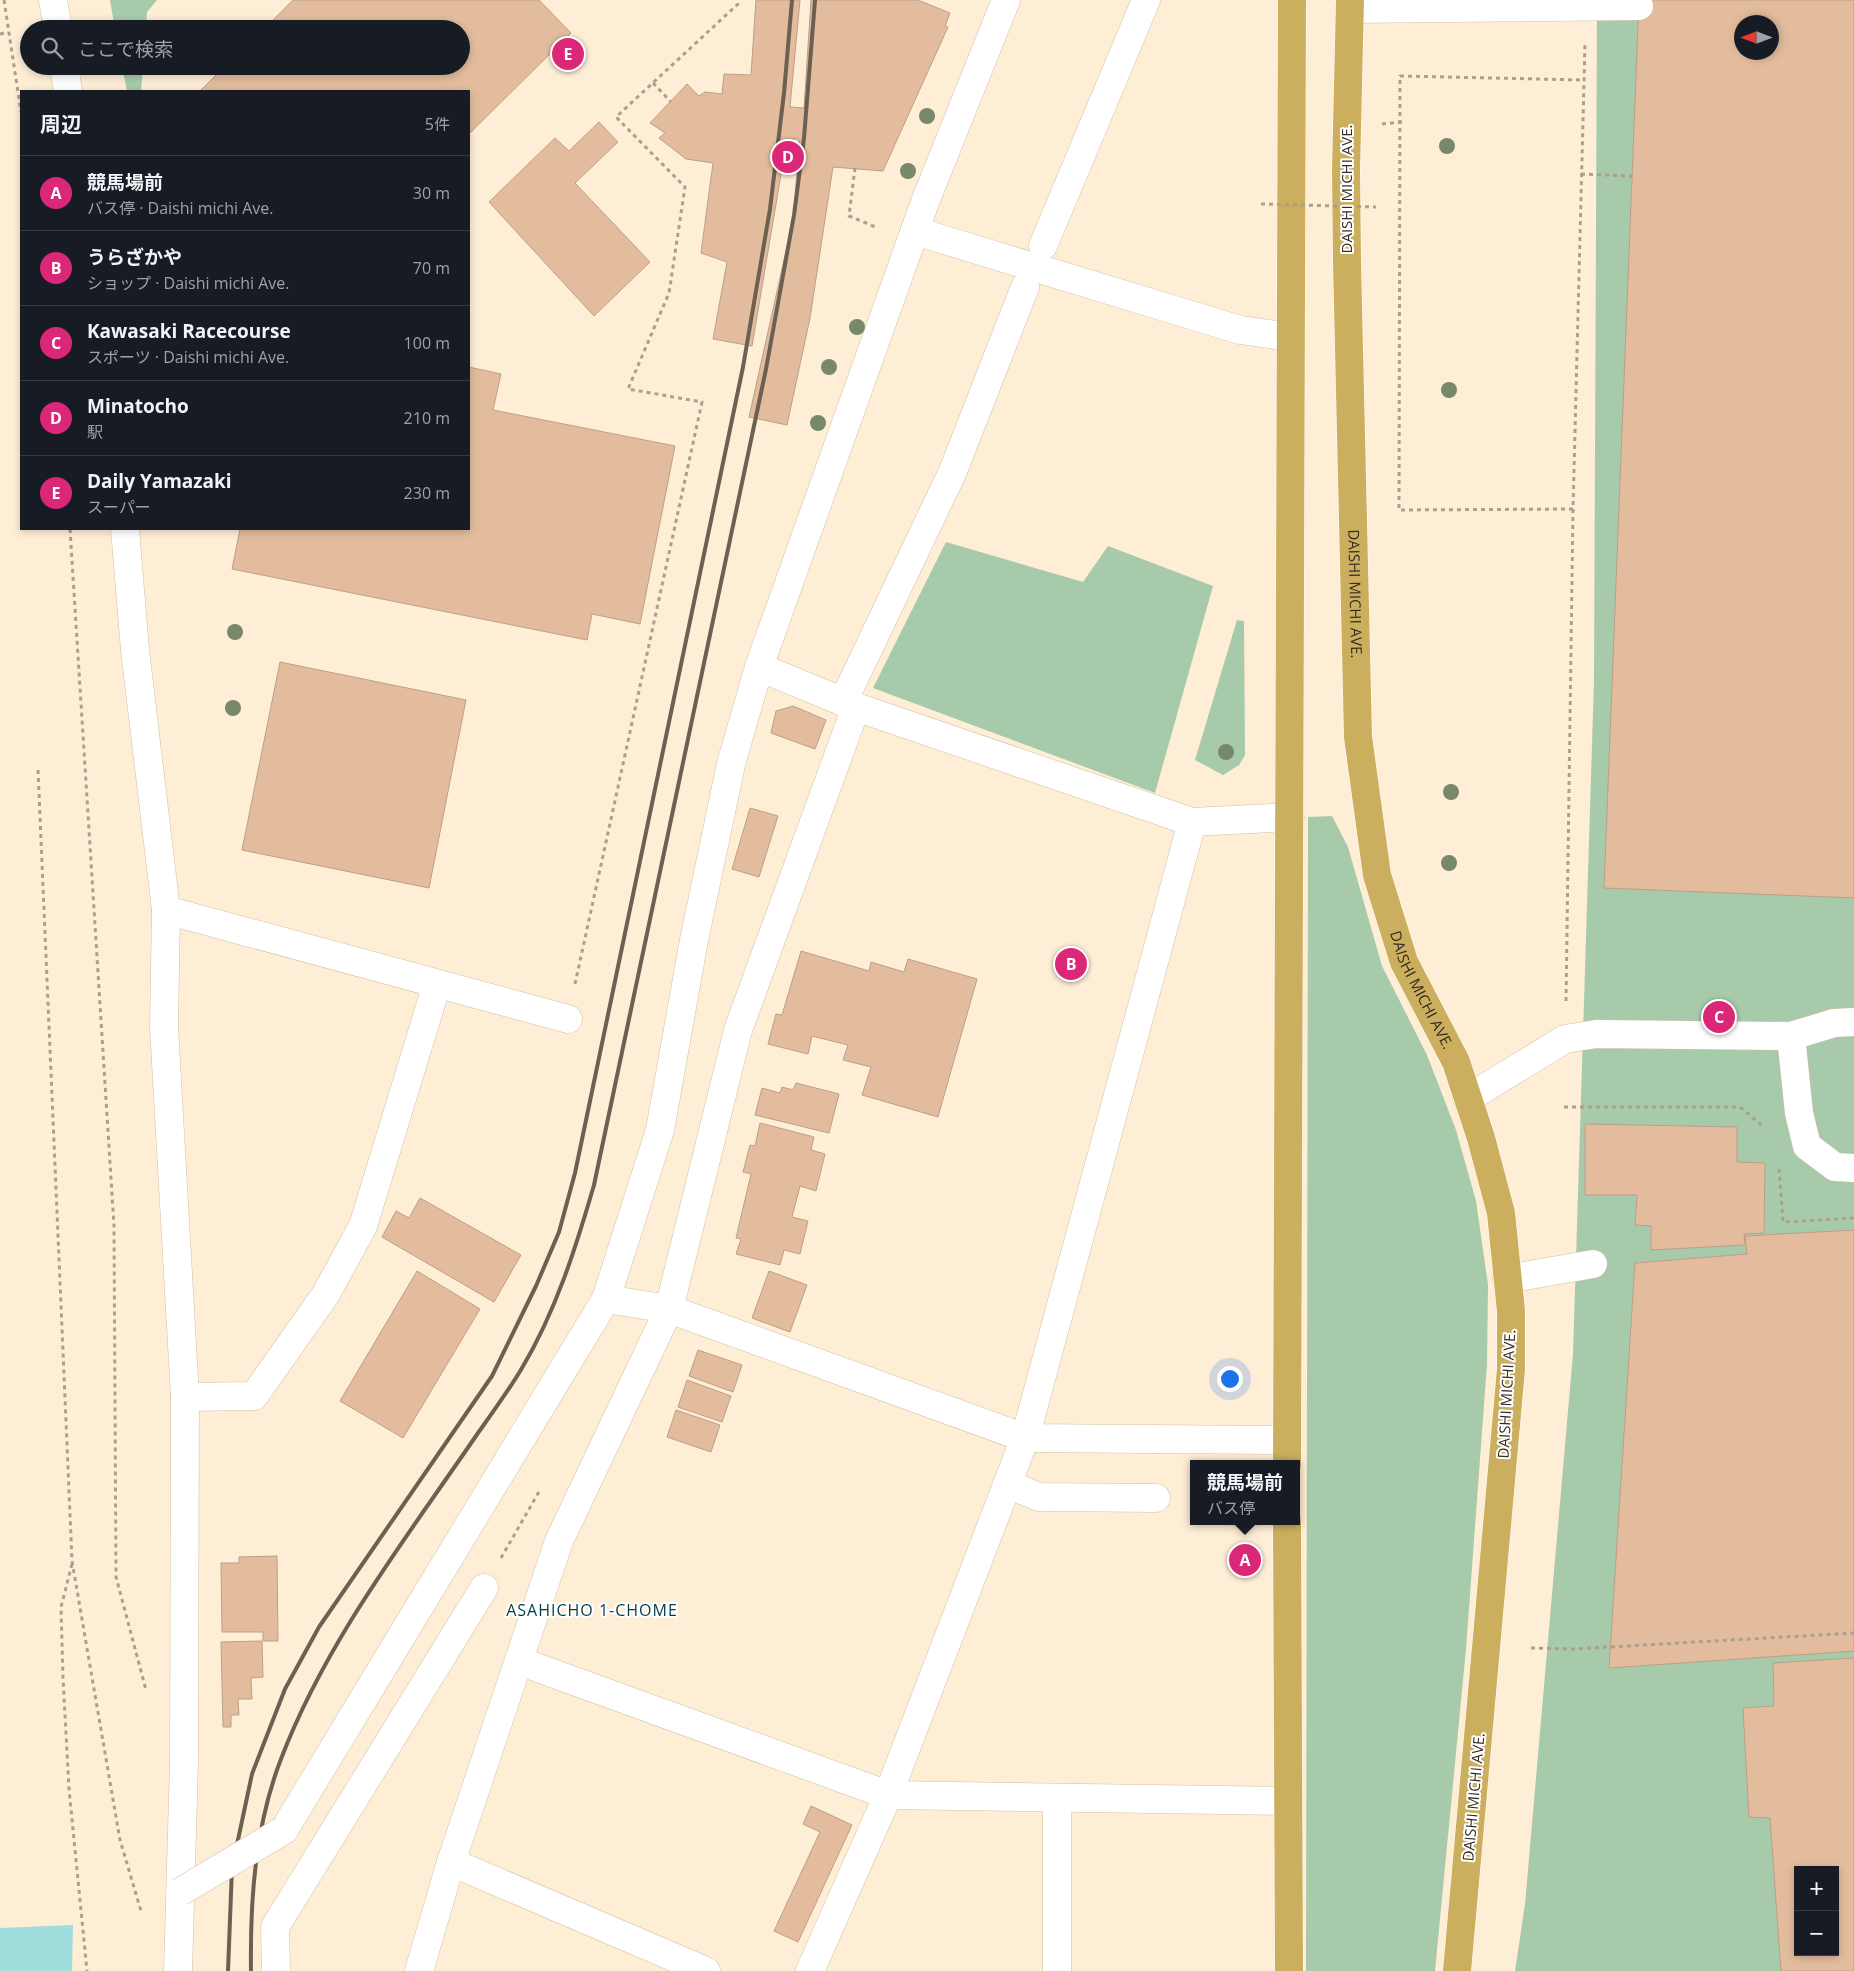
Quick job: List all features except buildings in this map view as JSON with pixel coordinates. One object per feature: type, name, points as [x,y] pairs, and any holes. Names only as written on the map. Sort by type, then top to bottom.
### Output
[{"type":"highway","points":[[1287,1452],[1292,0]]},
{"type":"highway","name":"DAISHI MICHI AVE.","points":[[1350,4],[1347,243],[1358,737],[1377,875],[1404,962],[1456,1062],[1501,1213],[1511,1312],[1511,1369],[1457,1971]]},
{"type":"highway","points":[[1287,1525],[1289,1971]]},
{"type":"street","points":[[53,0],[56,20]]},
{"type":"street","points":[[180,1892],[284,1830],[606,1299],[660,1130],[694,940],[729,774],[759,667],[915,231],[1006,0]]},
{"type":"street","points":[[1043,246],[1146,0]]},
{"type":"street","points":[[1350,4],[1639,6]]},
{"type":"street","points":[[65,75],[68,90]]},
{"type":"street","points":[[915,231],[1240,330],[1290,337]]},
{"type":"street","points":[[419,1971],[451,1862],[559,1541],[668,1309],[738,1030],[849,705],[953,471],[1025,287]]},
{"type":"street","points":[[117,530],[130,572]]},
{"type":"street","points":[[125,530],[136,660],[166,910],[164,1027],[185,1397],[184,1762],[178,1971]]},
{"type":"street","points":[[759,667],[849,705],[1192,822],[1290,818]]},
{"type":"street","points":[[810,1971],[888,1795],[1025,1438],[1192,822]]},
{"type":"street","points":[[166,910],[568,1019]]},
{"type":"street","points":[[185,1397],[254,1396],[326,1294],[363,1226],[437,984]]},
{"type":"street","points":[[1467,1099],[1565,1039],[1596,1034],[1791,1036],[1834,1023],[1854,1022]]},
{"type":"street","points":[[1791,1036],[1799,1113],[1807,1146],[1835,1167],[1854,1168]]},
{"type":"street","points":[[1507,1280],[1593,1264]]},
{"type":"street","points":[[606,1299],[668,1309],[1025,1438],[1287,1452]]},
{"type":"street","points":[[1007,1484],[1039,1497],[1156,1498]]},
{"type":"street","points":[[276,1971],[275,1927],[484,1588]]},
{"type":"street","points":[[520,1661],[888,1795],[1288,1801]]},
{"type":"street","points":[[1057,1799],[1057,1971]]},
{"type":"street","points":[[451,1862],[706,1971]]},
{"type":"path","points":[[4,0],[20,106]]},
{"type":"path","points":[[568,1019],[702,402],[628,389],[668,292],[685,187],[616,117],[738,4],[739,0]]},
{"type":"path","points":[[1565,1039],[1573,509],[1586,7]]},
{"type":"path","points":[[0,34],[8,32]]},
{"type":"path","points":[[1573,509],[1399,510],[1402,122],[1400,76],[1584,80]]},
{"type":"path","points":[[653,83],[671,102]]},
{"type":"path","points":[[1377,124],[1402,122]]},
{"type":"path","points":[[855,168],[849,216],[887,231]]},
{"type":"path","points":[[1581,174],[1632,176]]},
{"type":"path","points":[[1261,204],[1376,207]]},
{"type":"path","points":[[70,530],[114,1226],[116,1577],[146,1692]]},
{"type":"path","points":[[38,770],[72,1561],[120,1840],[142,1917]]},
{"type":"path","points":[[1564,1107],[1740,1107],[1764,1127],[1767,1134]]},
{"type":"path","points":[[1779,1165],[1783,1222],[1854,1218]]},
{"type":"path","points":[[72,1561],[61,1606],[63,1678],[69,1789],[87,1971]]},
{"type":"path","points":[[1531,1648],[1574,1649],[1854,1633]]},
{"type":"green space","points":[[110,0],[157,0],[147,12],[147,20],[113,20]]},
{"type":"green space","points":[[1597,0],[1854,0],[1854,1971],[1515,1971],[1525,1904],[1573,1354],[1594,681]]},
{"type":"green space","points":[[124,75],[142,75],[141,90],[127,90]]},
{"type":"green space","points":[[946,542],[1083,582],[1108,546],[1213,586],[1155,793],[873,688]]},
{"type":"green space","points":[[1237,620],[1244,621],[1245,755],[1239,765],[1223,775],[1195,760]]},
{"type":"green space","points":[[1332,816],[1348,847],[1382,966],[1427,1055],[1456,1130],[1476,1201],[1488,1285],[1487,1364],[1466,1649],[1435,1971],[1306,1971],[1308,817]]},
{"type":"water","points":[[73,1925],[72,1971],[0,1971],[0,1928]]},
{"type":"railway","points":[[228,1971],[232,1868],[252,1774],[285,1689],[319,1627],[492,1376],[536,1286],[559,1232],[575,1173],[743,367],[770,209],[784,93],[792,0]]},
{"type":"railway","points":[[251,1971],[253,1890],[265,1810],[272,1784],[299,1715],[344,1631],[396,1551],[522,1368],[555,1301],[580,1232],[594,1185],[766,369],[794,215],[804,138],[815,0]]},
{"type":"place","name":"Daily Yamazaki","points":[[568,54]]},
{"type":"place","name":"Minatocho","points":[[788,157]]},
{"type":"place","name":"うらざかや","points":[[1071,964]]},
{"type":"place","name":"Kawasaki Racecourse","points":[[1719,1017]]},
{"type":"place","name":"競馬場前","points":[[1245,1560]]},
{"type":"district","name":"ASAHICHO 1-CHOME","points":[[592,1610]]}]
